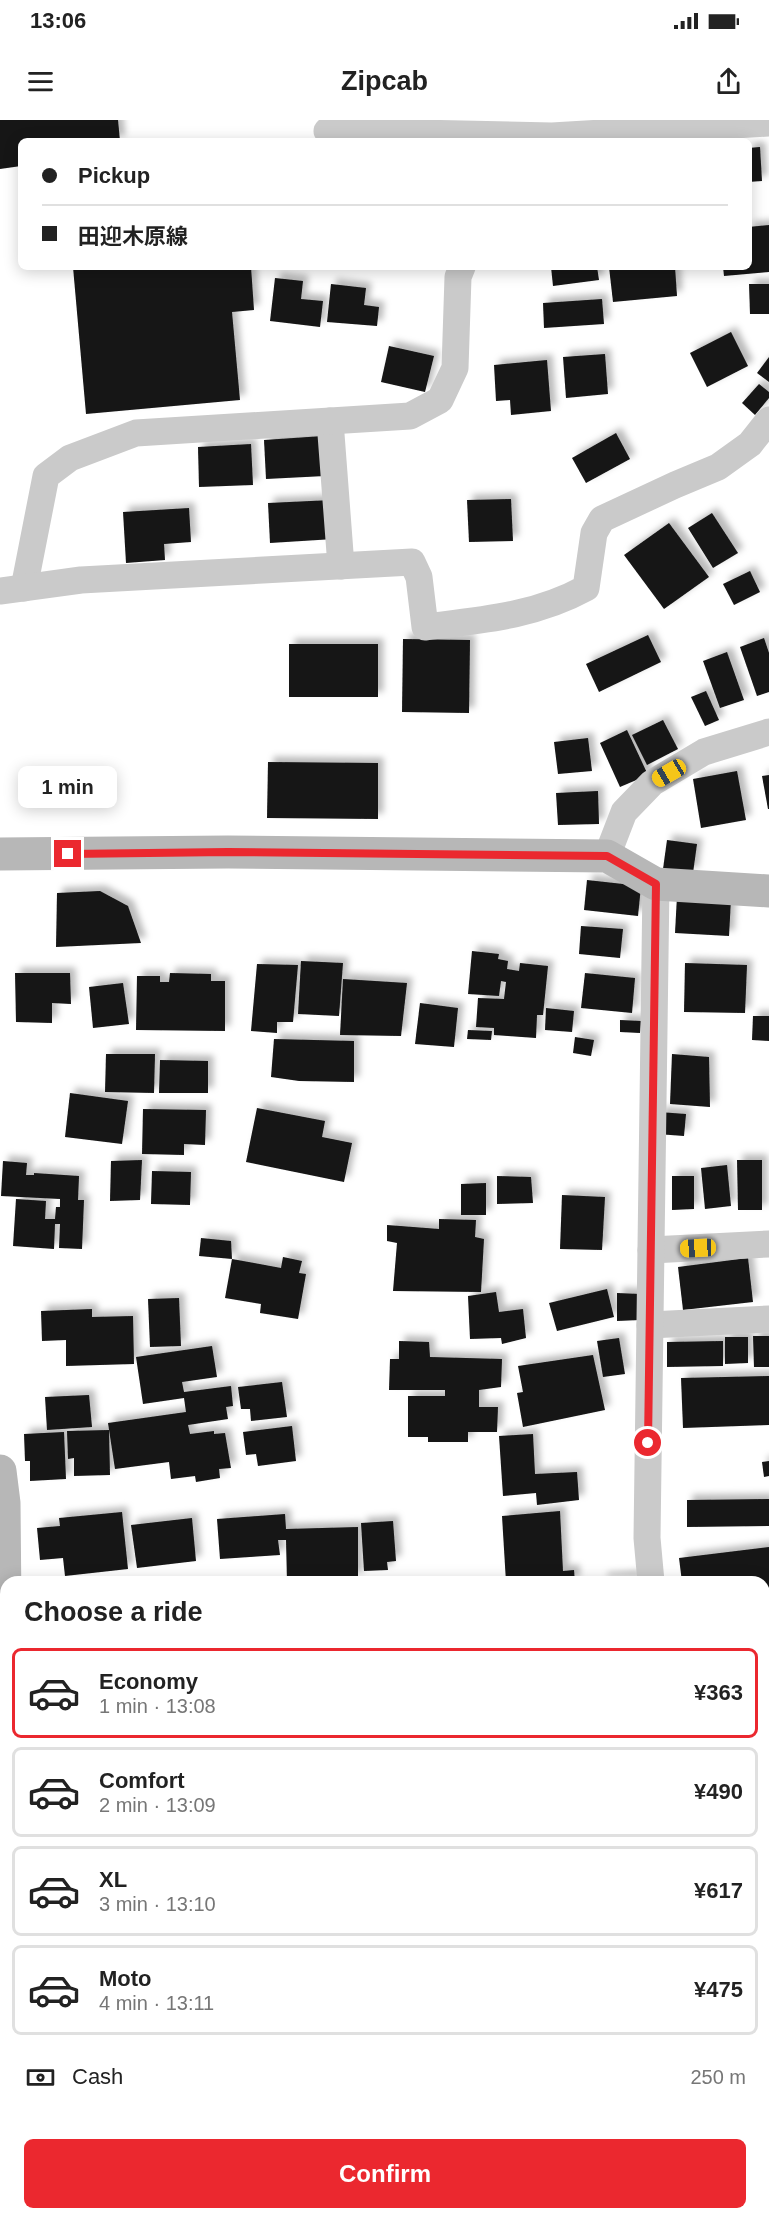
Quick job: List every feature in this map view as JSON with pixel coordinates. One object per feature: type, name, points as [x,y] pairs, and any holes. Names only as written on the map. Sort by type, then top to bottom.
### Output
[{"type":"main road","points":[[0,854],[228,852],[607,856],[656,884],[769,891]]},
{"type":"main road","points":[[0,1472],[4,1503],[5,1576]]},
{"type":"street","points":[[327,131],[552,132],[769,123]]},
{"type":"street","points":[[461,270],[458,277],[455,368],[440,400],[410,416],[136,433],[70,458],[46,476],[12,590],[81,580],[412,562],[419,577],[425,627],[506,617],[563,601],[586,588],[594,533],[603,519],[718,467],[750,444],[769,420]]},
{"type":"street","points":[[330,421],[341,566]]},
{"type":"street","points":[[607,856],[624,812],[652,783],[704,753],[769,732]]},
{"type":"street","points":[[650,1576],[646,1538],[656,884]]},
{"type":"street","points":[[651,1250],[769,1244]]},
{"type":"street","points":[[650,1325],[769,1319]]},
{"type":"building","points":[[0,120],[118,120],[120,138],[18,138],[18,166],[0,169]]},
{"type":"building","points":[[760,147],[762,181],[752,182],[752,148]]},
{"type":"building","points":[[769,225],[769,272],[724,276],[723,270],[752,270],[752,227]]},
{"type":"building","points":[[73,270],[251,270],[254,310],[232,312],[240,400],[86,414]]},
{"type":"building","points":[[551,270],[597,270],[599,280],[553,286]]},
{"type":"building","points":[[609,270],[675,270],[677,296],[613,302]]},
{"type":"building","points":[[275,278],[303,281],[301,299],[323,301],[320,327],[270,321]]},
{"type":"building","points":[[331,284],[366,288],[364,305],[379,307],[377,326],[327,322]]},
{"type":"building","points":[[749,284],[769,284],[769,314],[750,314]]},
{"type":"building","points":[[602,299],[604,324],[544,328],[543,303]]},
{"type":"building","points":[[731,332],[748,366],[707,387],[690,353]]},
{"type":"building","points":[[389,346],[434,356],[425,392],[381,382]]},
{"type":"building","points":[[605,354],[608,394],[566,398],[563,357]]},
{"type":"building","points":[[769,357],[769,382],[757,373]]},
{"type":"building","points":[[547,360],[551,411],[511,415],[510,400],[496,401],[494,365]]},
{"type":"building","points":[[759,384],[769,392],[769,398],[755,415],[742,403]]},
{"type":"building","points":[[616,433],[630,459],[586,483],[572,458]]},
{"type":"building","points":[[323,436],[325,476],[266,479],[264,440]]},
{"type":"building","points":[[251,444],[253,485],[199,487],[198,447]]},
{"type":"building","points":[[511,499],[513,541],[469,542],[467,500]]},
{"type":"building","points":[[332,500],[334,539],[270,543],[268,503]]},
{"type":"building","points":[[189,508],[191,542],[164,544],[165,560],[126,563],[123,512]]},
{"type":"building","points":[[712,513],[738,553],[713,568],[688,528]]},
{"type":"building","points":[[669,523],[709,577],[664,609],[624,555]]},
{"type":"building","points":[[750,571],[760,592],[734,605],[723,584]]},
{"type":"building","points":[[648,635],[661,662],[599,692],[586,664]]},
{"type":"building","points":[[764,638],[769,653],[769,692],[757,696],[740,647]]},
{"type":"building","points":[[403,639],[470,640],[469,713],[402,712]]},
{"type":"building","points":[[289,644],[378,644],[378,697],[289,697]]},
{"type":"building","points":[[727,652],[744,700],[720,708],[703,661]]},
{"type":"building","points":[[706,691],[719,720],[705,726],[691,697]]},
{"type":"building","points":[[663,720],[678,749],[647,765],[632,735]]},
{"type":"building","points":[[627,730],[648,775],[620,787],[600,743]]},
{"type":"building","points":[[588,738],[592,771],[558,774],[554,742]]},
{"type":"building","points":[[268,762],[378,763],[378,819],[267,818]]},
{"type":"building","points":[[737,771],[746,820],[701,828],[693,779]]},
{"type":"building","points":[[769,775],[769,809],[768,809],[762,776]]},
{"type":"building","points":[[598,791],[599,824],[558,825],[556,793]]},
{"type":"building","points":[[667,840],[697,844],[693,873],[663,869]]},
{"type":"building","points":[[587,880],[641,886],[638,916],[584,910]]},
{"type":"building","points":[[100,891],[128,906],[141,943],[56,947],[57,893]]},
{"type":"building","points":[[677,896],[731,899],[729,936],[675,933]]},
{"type":"building","points":[[581,926],[623,929],[620,958],[579,954]]},
{"type":"building","points":[[472,951],[499,954],[498,959],[508,961],[507,969],[519,971],[520,963],[548,966],[543,1015],[537,1015],[536,1038],[494,1035],[494,1028],[476,1027],[478,998],[504,999],[506,982],[501,981],[499,996],[468,994]]},
{"type":"building","points":[[301,961],[343,963],[339,1016],[298,1014]]},
{"type":"building","points":[[685,963],[747,965],[745,1013],[684,1012]]},
{"type":"building","points":[[257,964],[298,965],[293,1022],[277,1022],[277,1033],[251,1031]]},
{"type":"building","points":[[15,973],[70,973],[71,1004],[52,1003],[52,1023],[16,1022]]},
{"type":"building","points":[[170,973],[211,974],[211,981],[225,981],[225,1031],[136,1030],[137,976],[160,976],[160,982],[169,982]]},
{"type":"building","points":[[585,973],[635,978],[632,1013],[581,1008]]},
{"type":"building","points":[[343,979],[407,983],[401,1036],[340,1035]]},
{"type":"building","points":[[123,983],[129,1024],[93,1028],[89,987]]},
{"type":"building","points":[[420,1003],[458,1008],[454,1047],[415,1044]]},
{"type":"building","points":[[546,1008],[574,1011],[572,1032],[545,1030]]},
{"type":"building","points":[[753,1016],[769,1016],[769,1041],[752,1040]]},
{"type":"building","points":[[620,1020],[641,1021],[640,1033],[620,1032]]},
{"type":"building","points":[[468,1030],[492,1031],[491,1040],[467,1039]]},
{"type":"building","points":[[575,1037],[594,1040],[591,1056],[573,1053]]},
{"type":"building","points":[[274,1039],[354,1041],[354,1082],[299,1081],[271,1077]]},
{"type":"building","points":[[106,1054],[155,1054],[154,1093],[105,1092]]},
{"type":"building","points":[[672,1054],[709,1057],[710,1107],[670,1104]]},
{"type":"building","points":[[160,1060],[208,1061],[208,1093],[159,1093]]},
{"type":"building","points":[[70,1093],[128,1101],[122,1144],[65,1137]]},
{"type":"building","points":[[257,1108],[325,1121],[322,1137],[352,1143],[344,1182],[246,1162]]},
{"type":"building","points":[[143,1109],[206,1110],[205,1145],[184,1144],[184,1155],[142,1154]]},
{"type":"building","points":[[659,1112],[686,1114],[684,1136],[657,1134]]},
{"type":"building","points":[[142,1160],[140,1200],[110,1201],[111,1161]]},
{"type":"building","points":[[737,1160],[762,1160],[762,1210],[738,1210]]},
{"type":"building","points":[[3,1161],[27,1163],[26,1175],[34,1175],[34,1173],[79,1176],[78,1200],[84,1200],[82,1249],[59,1248],[60,1224],[55,1224],[54,1249],[13,1246],[16,1199],[46,1201],[45,1219],[55,1219],[56,1207],[60,1207],[60,1199],[1,1196]]},
{"type":"building","points":[[727,1165],[731,1206],[705,1209],[701,1168]]},
{"type":"building","points":[[152,1171],[191,1172],[190,1205],[151,1204]]},
{"type":"building","points":[[497,1176],[531,1177],[533,1203],[497,1204]]},
{"type":"building","points":[[672,1176],[694,1176],[694,1209],[672,1210]]},
{"type":"building","points":[[486,1183],[486,1215],[461,1215],[461,1184]]},
{"type":"building","points":[[562,1195],[605,1197],[602,1250],[560,1249]]},
{"type":"building","points":[[439,1219],[476,1220],[475,1237],[484,1239],[481,1292],[393,1291],[397,1243],[387,1241],[387,1225],[439,1229]]},
{"type":"building","points":[[201,1238],[231,1241],[232,1259],[199,1256]]},
{"type":"building","points":[[283,1257],[302,1261],[299,1273],[306,1274],[298,1319],[260,1313],[261,1304],[225,1298],[232,1259],[281,1268]]},
{"type":"building","points":[[748,1258],[753,1302],[683,1310],[678,1267]]},
{"type":"building","points":[[607,1289],[614,1317],[557,1331],[549,1303]]},
{"type":"building","points":[[496,1292],[499,1312],[523,1309],[526,1338],[502,1344],[501,1338],[470,1339],[468,1296]]},
{"type":"building","points":[[617,1293],[640,1294],[640,1320],[617,1321]]},
{"type":"building","points":[[179,1298],[181,1346],[150,1347],[148,1299]]},
{"type":"building","points":[[92,1309],[92,1317],[133,1316],[134,1364],[66,1366],[66,1340],[42,1341],[41,1311]]},
{"type":"building","points":[[753,1336],[769,1336],[769,1367],[754,1367]]},
{"type":"building","points":[[725,1337],[748,1337],[748,1363],[725,1364]]},
{"type":"building","points":[[619,1338],[625,1374],[603,1377],[597,1341]]},
{"type":"building","points":[[399,1341],[429,1342],[430,1357],[502,1359],[501,1387],[479,1390],[479,1407],[498,1407],[497,1432],[468,1432],[468,1442],[428,1442],[428,1437],[408,1437],[408,1396],[445,1396],[445,1390],[389,1390],[390,1359],[399,1359]]},
{"type":"building","points":[[723,1341],[723,1366],[667,1367],[667,1342]]},
{"type":"building","points":[[212,1346],[217,1377],[182,1382],[184,1392],[231,1386],[233,1406],[226,1407],[228,1419],[188,1425],[190,1434],[214,1431],[214,1434],[225,1433],[231,1468],[219,1469],[220,1478],[196,1482],[195,1476],[171,1479],[169,1462],[115,1469],[108,1423],[186,1412],[184,1398],[143,1404],[136,1357]]},
{"type":"building","points":[[593,1355],[605,1410],[523,1427],[517,1393],[523,1392],[518,1366]]},
{"type":"building","points":[[769,1376],[769,1425],[683,1428],[681,1378]]},
{"type":"building","points":[[282,1382],[287,1417],[251,1421],[250,1409],[241,1409],[238,1387]]},
{"type":"building","points":[[89,1395],[92,1427],[47,1430],[45,1397]]},
{"type":"building","points":[[292,1426],[296,1461],[258,1466],[256,1454],[246,1455],[243,1432]]},
{"type":"building","points":[[109,1430],[110,1475],[74,1476],[74,1458],[68,1459],[67,1431]]},
{"type":"building","points":[[64,1432],[66,1479],[30,1481],[30,1461],[25,1461],[24,1434]]},
{"type":"building","points":[[533,1434],[535,1474],[577,1472],[579,1500],[537,1505],[536,1493],[503,1496],[499,1436]]},
{"type":"building","points":[[769,1461],[769,1476],[764,1477],[762,1462]]},
{"type":"building","points":[[769,1499],[769,1526],[687,1527],[687,1500]]},
{"type":"building","points":[[560,1511],[563,1571],[574,1570],[574,1576],[506,1576],[502,1516]]},
{"type":"building","points":[[122,1512],[128,1569],[65,1576],[63,1558],[40,1560],[37,1528],[60,1526],[59,1518]]},
{"type":"building","points":[[285,1514],[286,1529],[358,1527],[358,1576],[287,1576],[286,1540],[278,1540],[280,1555],[220,1559],[217,1519]]},
{"type":"building","points":[[192,1518],[196,1561],[137,1568],[131,1525]]},
{"type":"building","points":[[393,1521],[396,1561],[387,1562],[388,1570],[364,1571],[361,1523]]},
{"type":"building","points":[[769,1547],[769,1576],[681,1576],[679,1558]]},
{"type":"route","points":[[68,854],[228,852],[607,856],[656,884],[648,1443]]}]
